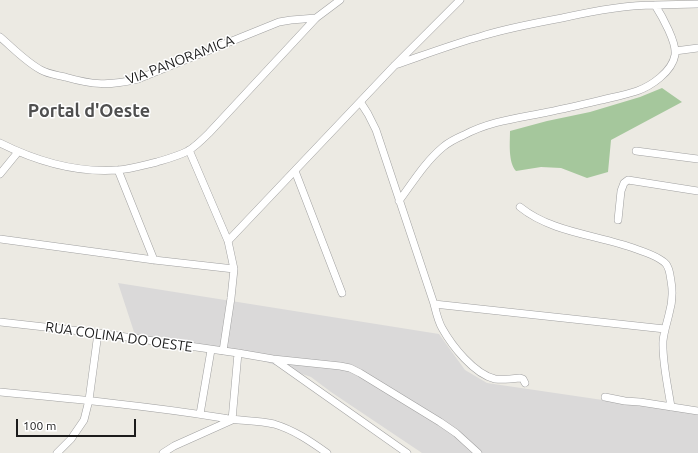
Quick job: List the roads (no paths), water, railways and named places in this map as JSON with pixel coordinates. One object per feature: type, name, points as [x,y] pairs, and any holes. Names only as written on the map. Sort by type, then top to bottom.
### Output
[{"type":"street","points":[[0,143],[18,152],[48,162],[76,168],[118,170],[144,165],[176,156],[189,150],[209,133],[316,18],[340,0]]},
{"type":"street","points":[[228,241],[395,65],[460,0]]},
{"type":"street","points":[[395,65],[482,36],[596,11],[640,5],[698,4]]},
{"type":"street","points":[[399,201],[431,159],[444,146],[465,134],[508,119],[548,112],[637,91],[654,82],[671,66],[675,56],[675,48],[672,38],[656,5]]},
{"type":"street","name":"VIA PANORAMICA","points":[[0,37],[30,63],[42,70],[83,82],[109,84],[122,83],[138,79],[279,22],[316,18]]},
{"type":"street","points":[[675,51],[698,48]]},
{"type":"street","points":[[361,102],[376,130],[441,326],[450,342],[465,359],[477,370],[487,376],[495,379],[520,378],[526,383]]},
{"type":"street","points":[[189,150],[228,241],[234,269],[223,351]]},
{"type":"street","points":[[636,150],[698,159]]},
{"type":"street","points":[[0,174],[18,152]]},
{"type":"street","points":[[118,170],[154,260]]},
{"type":"street","points":[[294,172],[342,293]]},
{"type":"street","points":[[618,220],[621,191],[624,182],[628,180],[698,191]]},
{"type":"street","points":[[520,207],[539,220],[558,227],[644,251],[666,264],[670,272],[672,304],[665,329],[663,351],[671,407]]},
{"type":"street","points":[[0,239],[154,260],[234,269]]},
{"type":"street","points":[[434,304],[665,329]]},
{"type":"street","name":"RUA COLINA DO OESTE","points":[[0,322],[98,333],[273,359],[350,368],[440,422],[456,433],[478,453]]},
{"type":"street","points":[[57,453],[71,439],[84,420],[89,400],[98,333]]},
{"type":"street","points":[[200,414],[211,350]]},
{"type":"street","points":[[232,420],[238,353]]},
{"type":"street","points":[[273,359],[407,453]]},
{"type":"street","points":[[0,392],[89,400],[200,414],[232,420],[256,421],[274,424],[291,430],[327,453]]},
{"type":"street","points":[[605,397],[624,401],[698,410]]},
{"type":"street","points":[[163,453],[174,446],[232,420]]},
{"type":"district","name":"Portal d'Oeste","points":[[89,111]]}]
